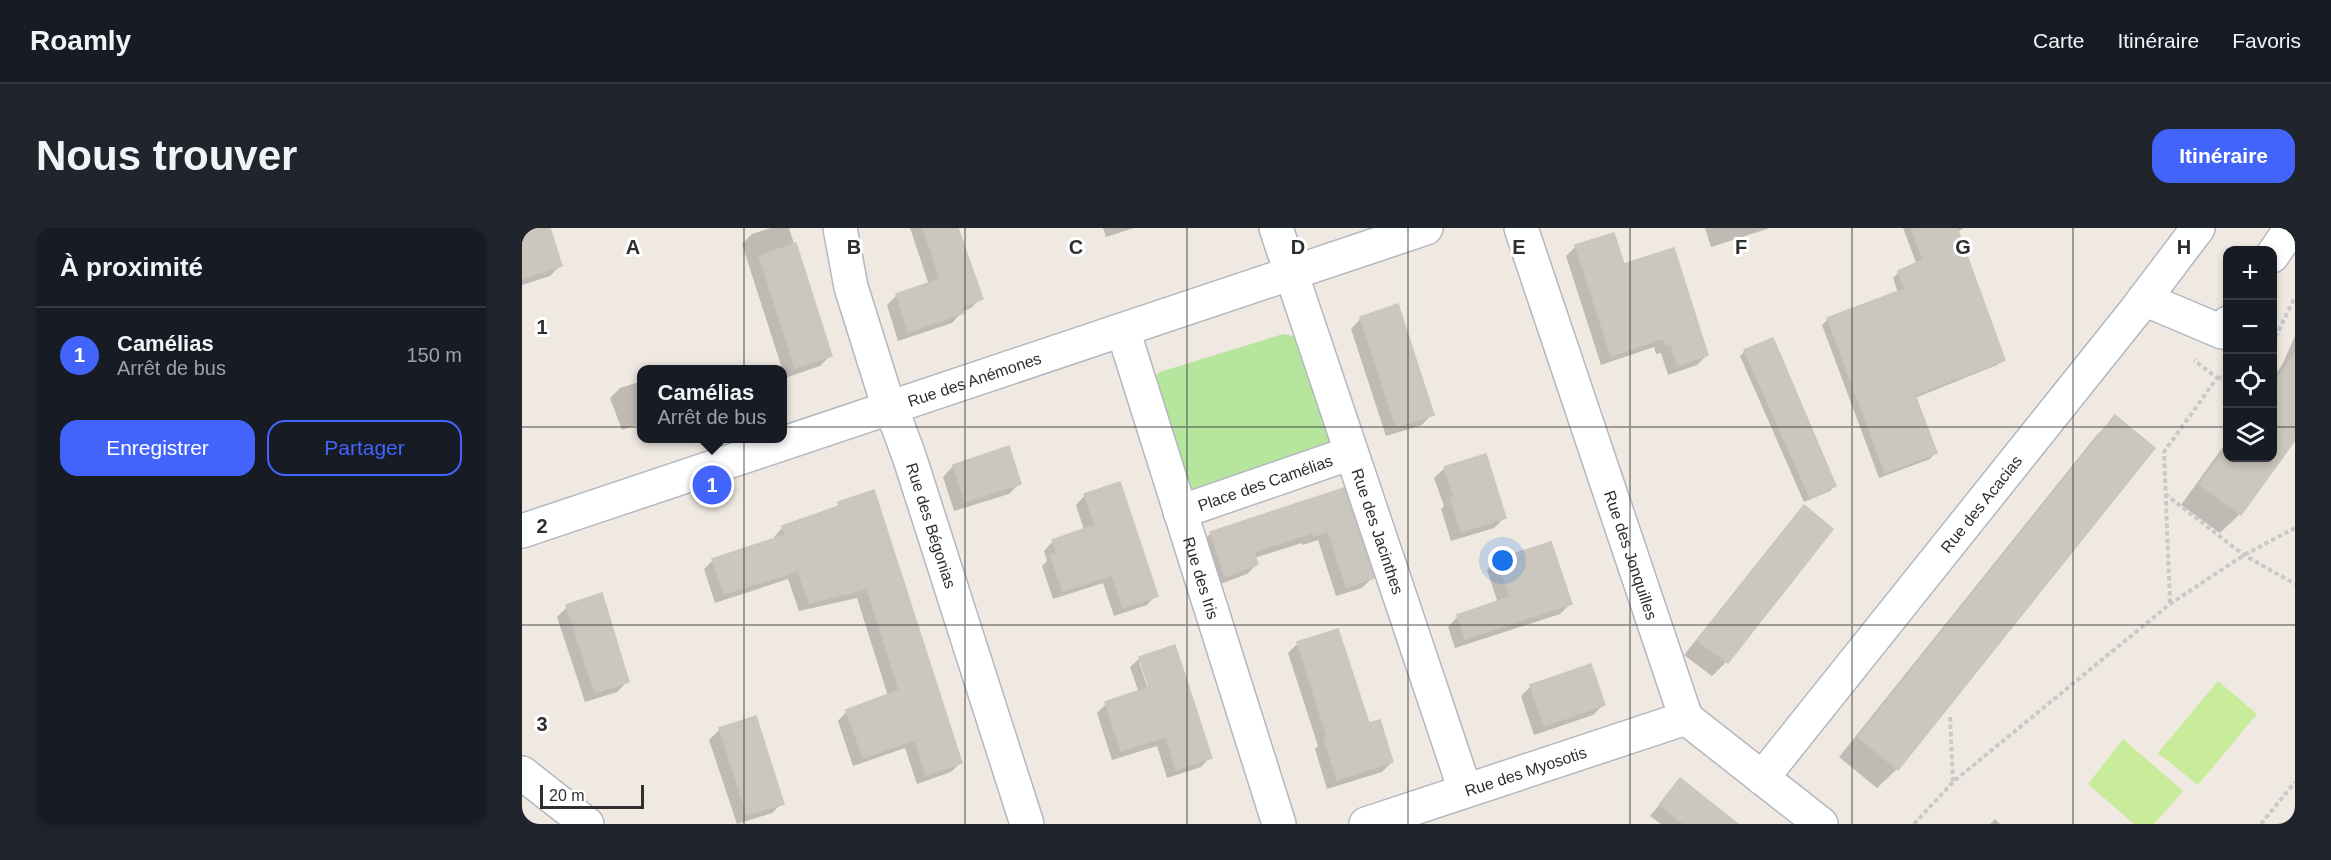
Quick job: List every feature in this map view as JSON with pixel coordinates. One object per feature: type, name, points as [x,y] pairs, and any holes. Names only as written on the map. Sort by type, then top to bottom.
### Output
[{"type":"street","name":"Rue des Bégonias","points":[[840,228],[851,287],[889,408],[910,459],[1027,824]]},
{"type":"street","name":"Rue des Jacinthes","points":[[1276,228],[1465,790]]},
{"type":"street","name":"Rue des Anémones","points":[[787,442],[1426,228]]},
{"type":"street","name":"Rue des Jonquilles","points":[[1521,228],[1686,718]]},
{"type":"street","name":"Rue des Acacias","points":[[1762,778],[2198,228]]},
{"type":"street","points":[[2277,249],[2291,228]]},
{"type":"street","points":[[2144,299],[2223,330]]},
{"type":"street","name":"Rue des Iris","points":[[1122,330],[1279,824]]},
{"type":"street","name":"Rue des Anémones","points":[[522,531],[785,443]]},
{"type":"street","name":"Place des Camélias","points":[[1180,512],[1351,453]]},
{"type":"street","points":[[1686,718],[1821,824]]},
{"type":"street","name":"Rue des Myosotis","points":[[1366,824],[1686,718]]},
{"type":"street","points":[[522,773],[587,824]]},
{"type":"path","points":[[2277,334],[2295,297]]},
{"type":"path","points":[[2191,357],[2217,378],[2223,377]]},
{"type":"path","points":[[2170,604],[2164,452],[2217,378]]},
{"type":"path","points":[[2165,494],[2244,555],[2295,584]]},
{"type":"path","points":[[1914,824],[1953,782],[2170,604],[2244,555],[2295,528]]},
{"type":"path","points":[[1950,717],[1953,782]]},
{"type":"path","points":[[2261,824],[2295,782]]},
{"type":"green space","points":[[1283,334],[1293,336],[1302,346],[1331,436],[1328,444],[1192,492],[1184,485],[1152,378],[1160,372]]},
{"type":"green space","points":[[2218,681],[2257,714],[2198,785],[2158,753]]},
{"type":"green space","points":[[2123,739],[2183,791],[2154,824],[2134,824],[2088,784]]},
{"type":"building","points":[[522,228],[550,228],[562,266],[522,279]]},
{"type":"building","points":[[923,228],[958,228],[983,299],[962,307],[964,313],[908,332],[896,294],[940,279]]},
{"type":"building","points":[[1911,228],[1957,228],[2005,360],[1915,395],[1937,453],[1885,473],[1827,318],[1904,289],[1898,271],[1923,260]]},
{"type":"building","points":[[1614,233],[1624,264],[1674,248],[1708,355],[1678,366],[1671,344],[1666,345],[1664,338],[1611,356],[1575,245]]},
{"type":"building","points":[[796,243],[832,356],[795,368],[759,256]]},
{"type":"building","points":[[1398,304],[1434,415],[1396,427],[1360,317]]},
{"type":"building","points":[[1773,338],[1836,486],[1810,498],[1744,350]]},
{"type":"building","points":[[2295,354],[2295,440],[2241,515],[2199,484],[2223,453],[2223,462],[2277,462],[2277,378]]},
{"type":"building","points":[[2115,415],[2155,448],[1898,770],[1858,737]]},
{"type":"building","points":[[1009,446],[1021,484],[965,502],[953,465]]},
{"type":"building","points":[[1486,454],[1506,518],[1461,532],[1450,497],[1454,497],[1444,467]]},
{"type":"building","points":[[1120,482],[1158,596],[1123,608],[1112,575],[1063,591],[1050,555],[1057,554],[1052,540],[1095,525],[1084,494]]},
{"type":"building","points":[[1344,488],[1374,578],[1346,587],[1328,531],[1313,536],[1312,533],[1254,552],[1258,564],[1225,577],[1210,532]]},
{"type":"building","points":[[874,490],[962,763],[926,775],[915,740],[863,758],[846,710],[899,690],[867,589],[809,603],[798,571],[724,594],[712,559],[785,535],[782,526],[839,506],[838,502]]},
{"type":"building","points":[[1804,505],[1833,529],[1728,663],[1697,640]]},
{"type":"building","points":[[1551,542],[1572,604],[1465,639],[1457,615],[1510,597],[1497,559]]},
{"type":"building","points":[[602,593],[629,682],[595,693],[566,605]]},
{"type":"building","points":[[1338,629],[1369,723],[1380,720],[1393,762],[1337,780],[1324,738],[1327,737],[1297,642]]},
{"type":"building","points":[[1175,645],[1212,758],[1176,770],[1166,737],[1121,751],[1105,702],[1149,687],[1139,657]]},
{"type":"building","points":[[1591,664],[1605,705],[1544,726],[1530,685]]},
{"type":"building","points":[[756,716],[784,804],[747,815],[719,728]]},
{"type":"building","points":[[1680,778],[1738,824],[1684,824],[1659,805]]},
{"type":"place","name":"Camélias","points":[[712,485]]}]
